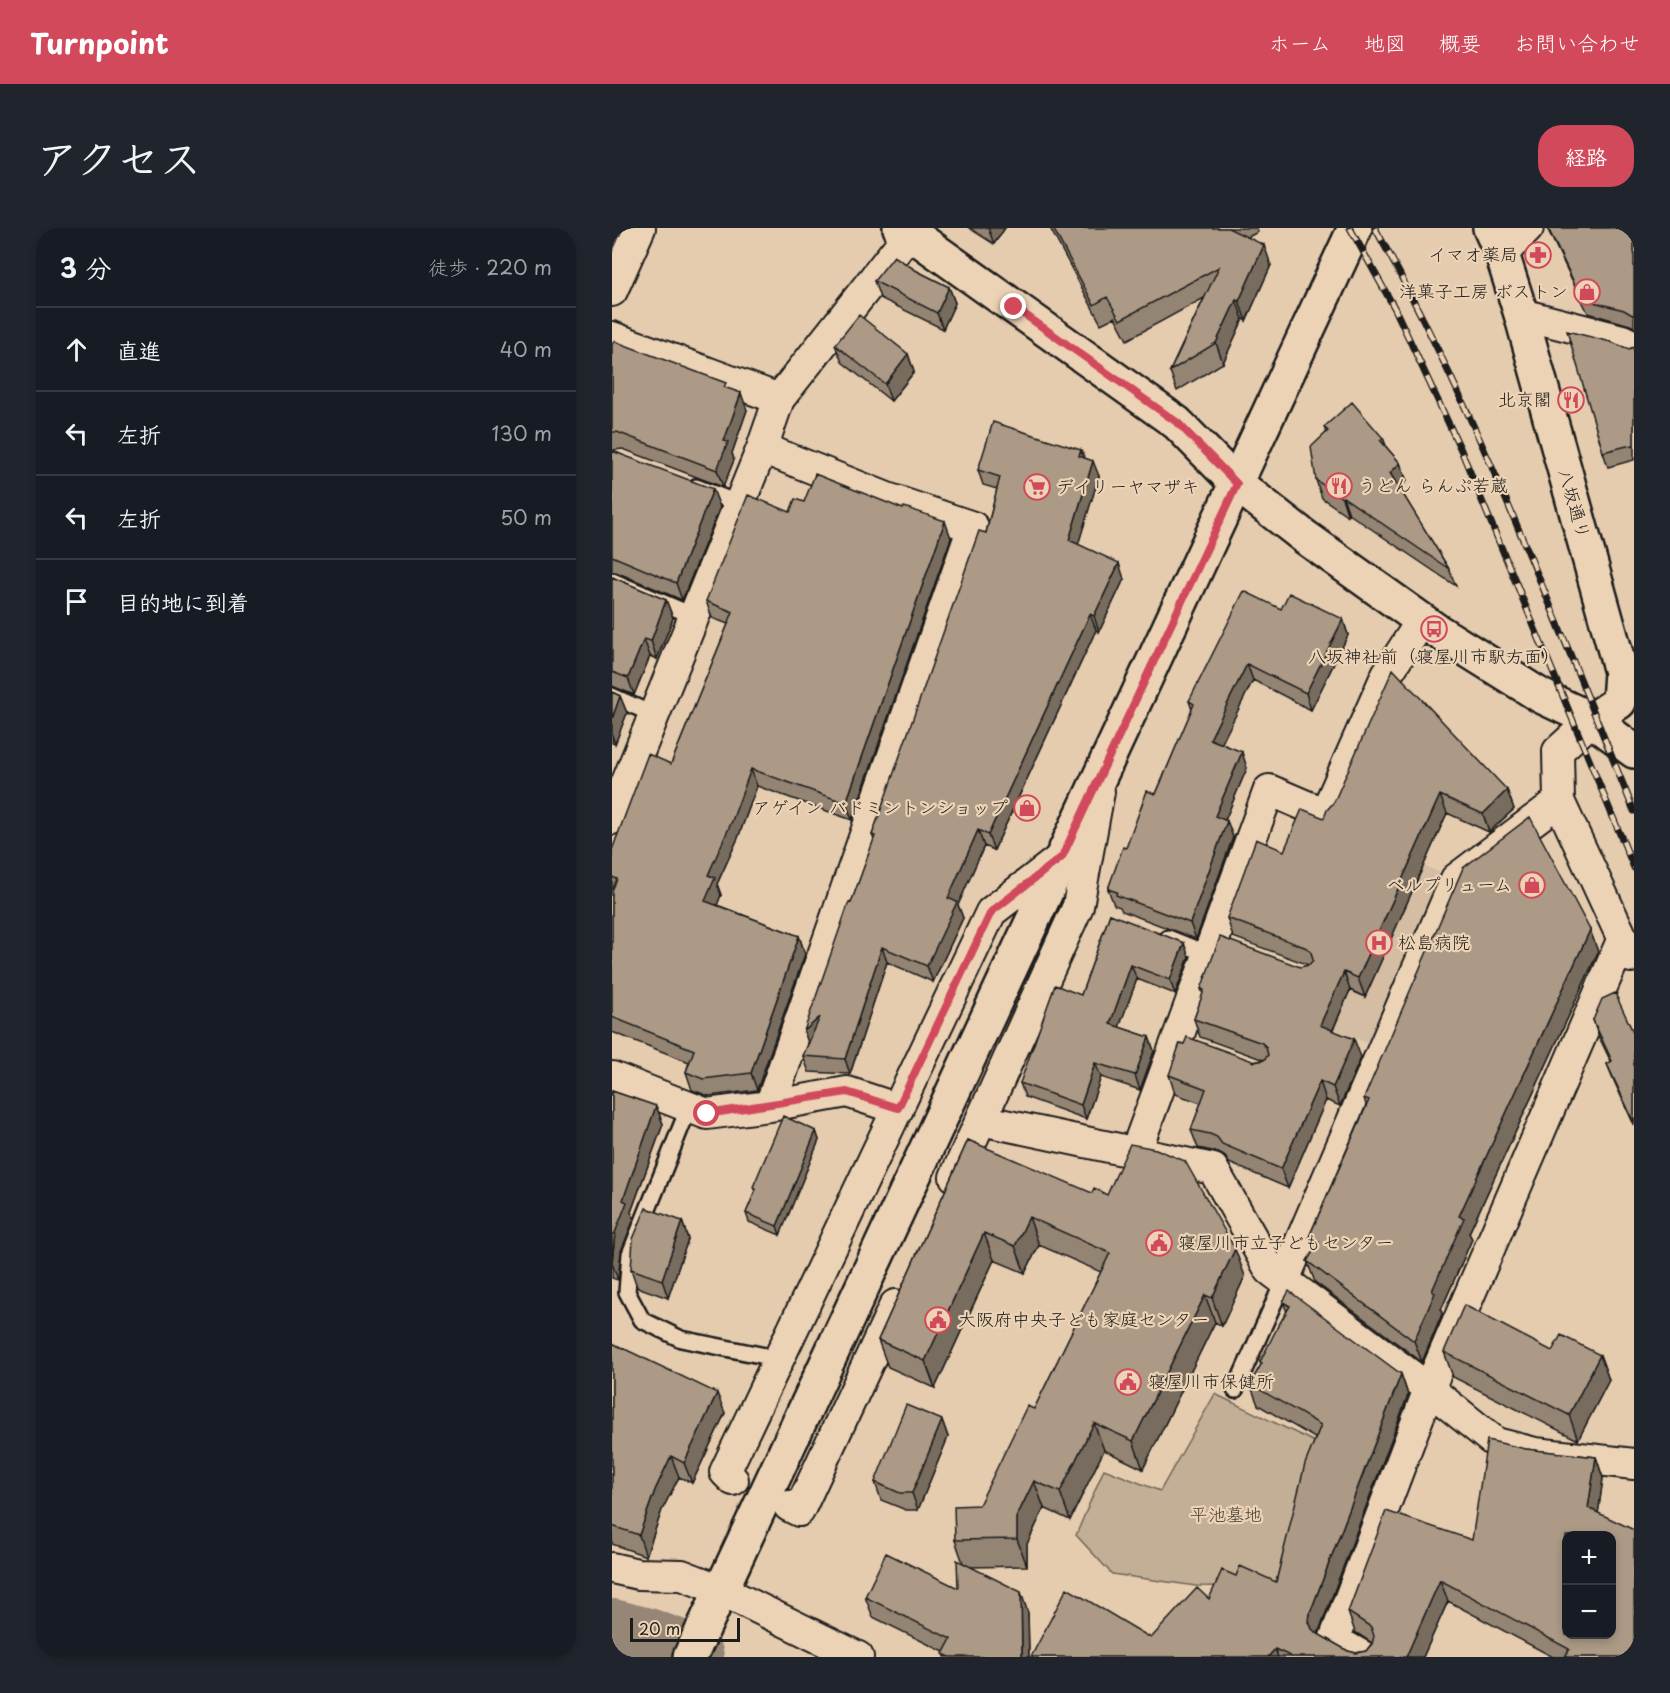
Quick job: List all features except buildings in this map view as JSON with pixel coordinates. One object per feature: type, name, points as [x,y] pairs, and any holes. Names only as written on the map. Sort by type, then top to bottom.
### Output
[{"type":"street","points":[[612,291],[640,228]]},
{"type":"street","points":[[690,1657],[1355,228]]},
{"type":"street","points":[[1496,241],[1528,228]]},
{"type":"street","points":[[612,819],[740,504],[779,399],[911,232],[1178,423],[1237,484],[1305,537],[1422,620],[1541,696],[1592,720],[1634,751]]},
{"type":"street","name":"八坂通り","points":[[1496,241],[1521,314],[1621,672],[1619,702],[1592,720]]},
{"type":"street","points":[[1521,314],[1630,334]]},
{"type":"street","points":[[612,337],[779,399]]},
{"type":"street","points":[[762,448],[887,498],[973,526],[770,1106]]},
{"type":"street","points":[[1136,1151],[1183,1041],[1269,790],[1325,814],[1387,674],[1422,620]]},
{"type":"street","points":[[1364,1657],[1334,1640],[1429,1389],[1628,950],[1558,801],[1558,751],[1592,720]]},
{"type":"street","points":[[941,1207],[1078,906],[1103,768]]},
{"type":"street","points":[[1284,1280],[1456,879],[1558,801]]},
{"type":"street","points":[[733,1480],[725,1472],[991,912],[1062,857]]},
{"type":"street","points":[[612,1077],[707,1114],[770,1106],[847,1092],[898,1108]]},
{"type":"street","points":[[981,1120],[1213,1169],[1270,1270],[1429,1389],[1496,1443],[1535,1453],[1634,1464]]},
{"type":"street","points":[[789,1506],[799,1511],[906,1283]]},
{"type":"street","points":[[612,1568],[638,1574],[682,1575],[715,1602],[858,1657]]},
{"type":"lane","points":[[685,483],[740,504]]},
{"type":"lane","points":[[612,581],[694,616]]},
{"type":"lane","points":[[612,696],[654,715]]},
{"type":"lane","points":[[1153,933],[1216,946]]},
{"type":"lane","points":[[688,1107],[630,1254],[627,1292],[642,1320],[681,1339],[780,1359]]},
{"type":"lane","points":[[1235,1390],[1284,1280]]},
{"type":"shaded area","points":[[1377,845],[1443,874],[1369,1044],[1302,1015]]},
{"type":"green space","name":"平池墓地","points":[[1215,1394],[1319,1444],[1286,1578],[1260,1587],[1196,1586],[1112,1574],[1076,1535],[1104,1469],[1160,1491]]},
{"type":"waterway","points":[[612,1632],[647,1641],[691,1657]]},
{"type":"railway","points":[[1350,228],[1395,309],[1461,450],[1634,868]]},
{"type":"railway","points":[[1375,228],[1448,370],[1481,442],[1544,589],[1634,811]]},
{"type":"place","name":"イマオ薬局","points":[[1538,255]]},
{"type":"place","name":"洋菓子工房 ボストン","points":[[1587,292]]},
{"type":"place","name":"北京閣","points":[[1571,400]]},
{"type":"place","name":"うどん らんぷ若蔵","points":[[1339,486]]},
{"type":"place","name":"デイリーヤマザキ","points":[[1037,487]]},
{"type":"place","name":"八坂神社前（寝屋川市駅方面）","points":[[1434,629]]},
{"type":"place","name":"アゲイン バドミントンショップ","points":[[1027,808]]},
{"type":"place","name":"ベルプリューム","points":[[1532,885]]},
{"type":"place","name":"松島病院","points":[[1379,943]]},
{"type":"place","name":"寝屋川市立子どもセンター","points":[[1159,1243]]},
{"type":"place","name":"大阪府中央子ども家庭センター","points":[[938,1320]]},
{"type":"place","name":"寝屋川市保健所","points":[[1128,1382]]},
{"type":"route","points":[[707,1114],[770,1106],[847,1092],[898,1108],[991,912],[1062,857],[1237,484],[1178,423],[1014,307]]}]
